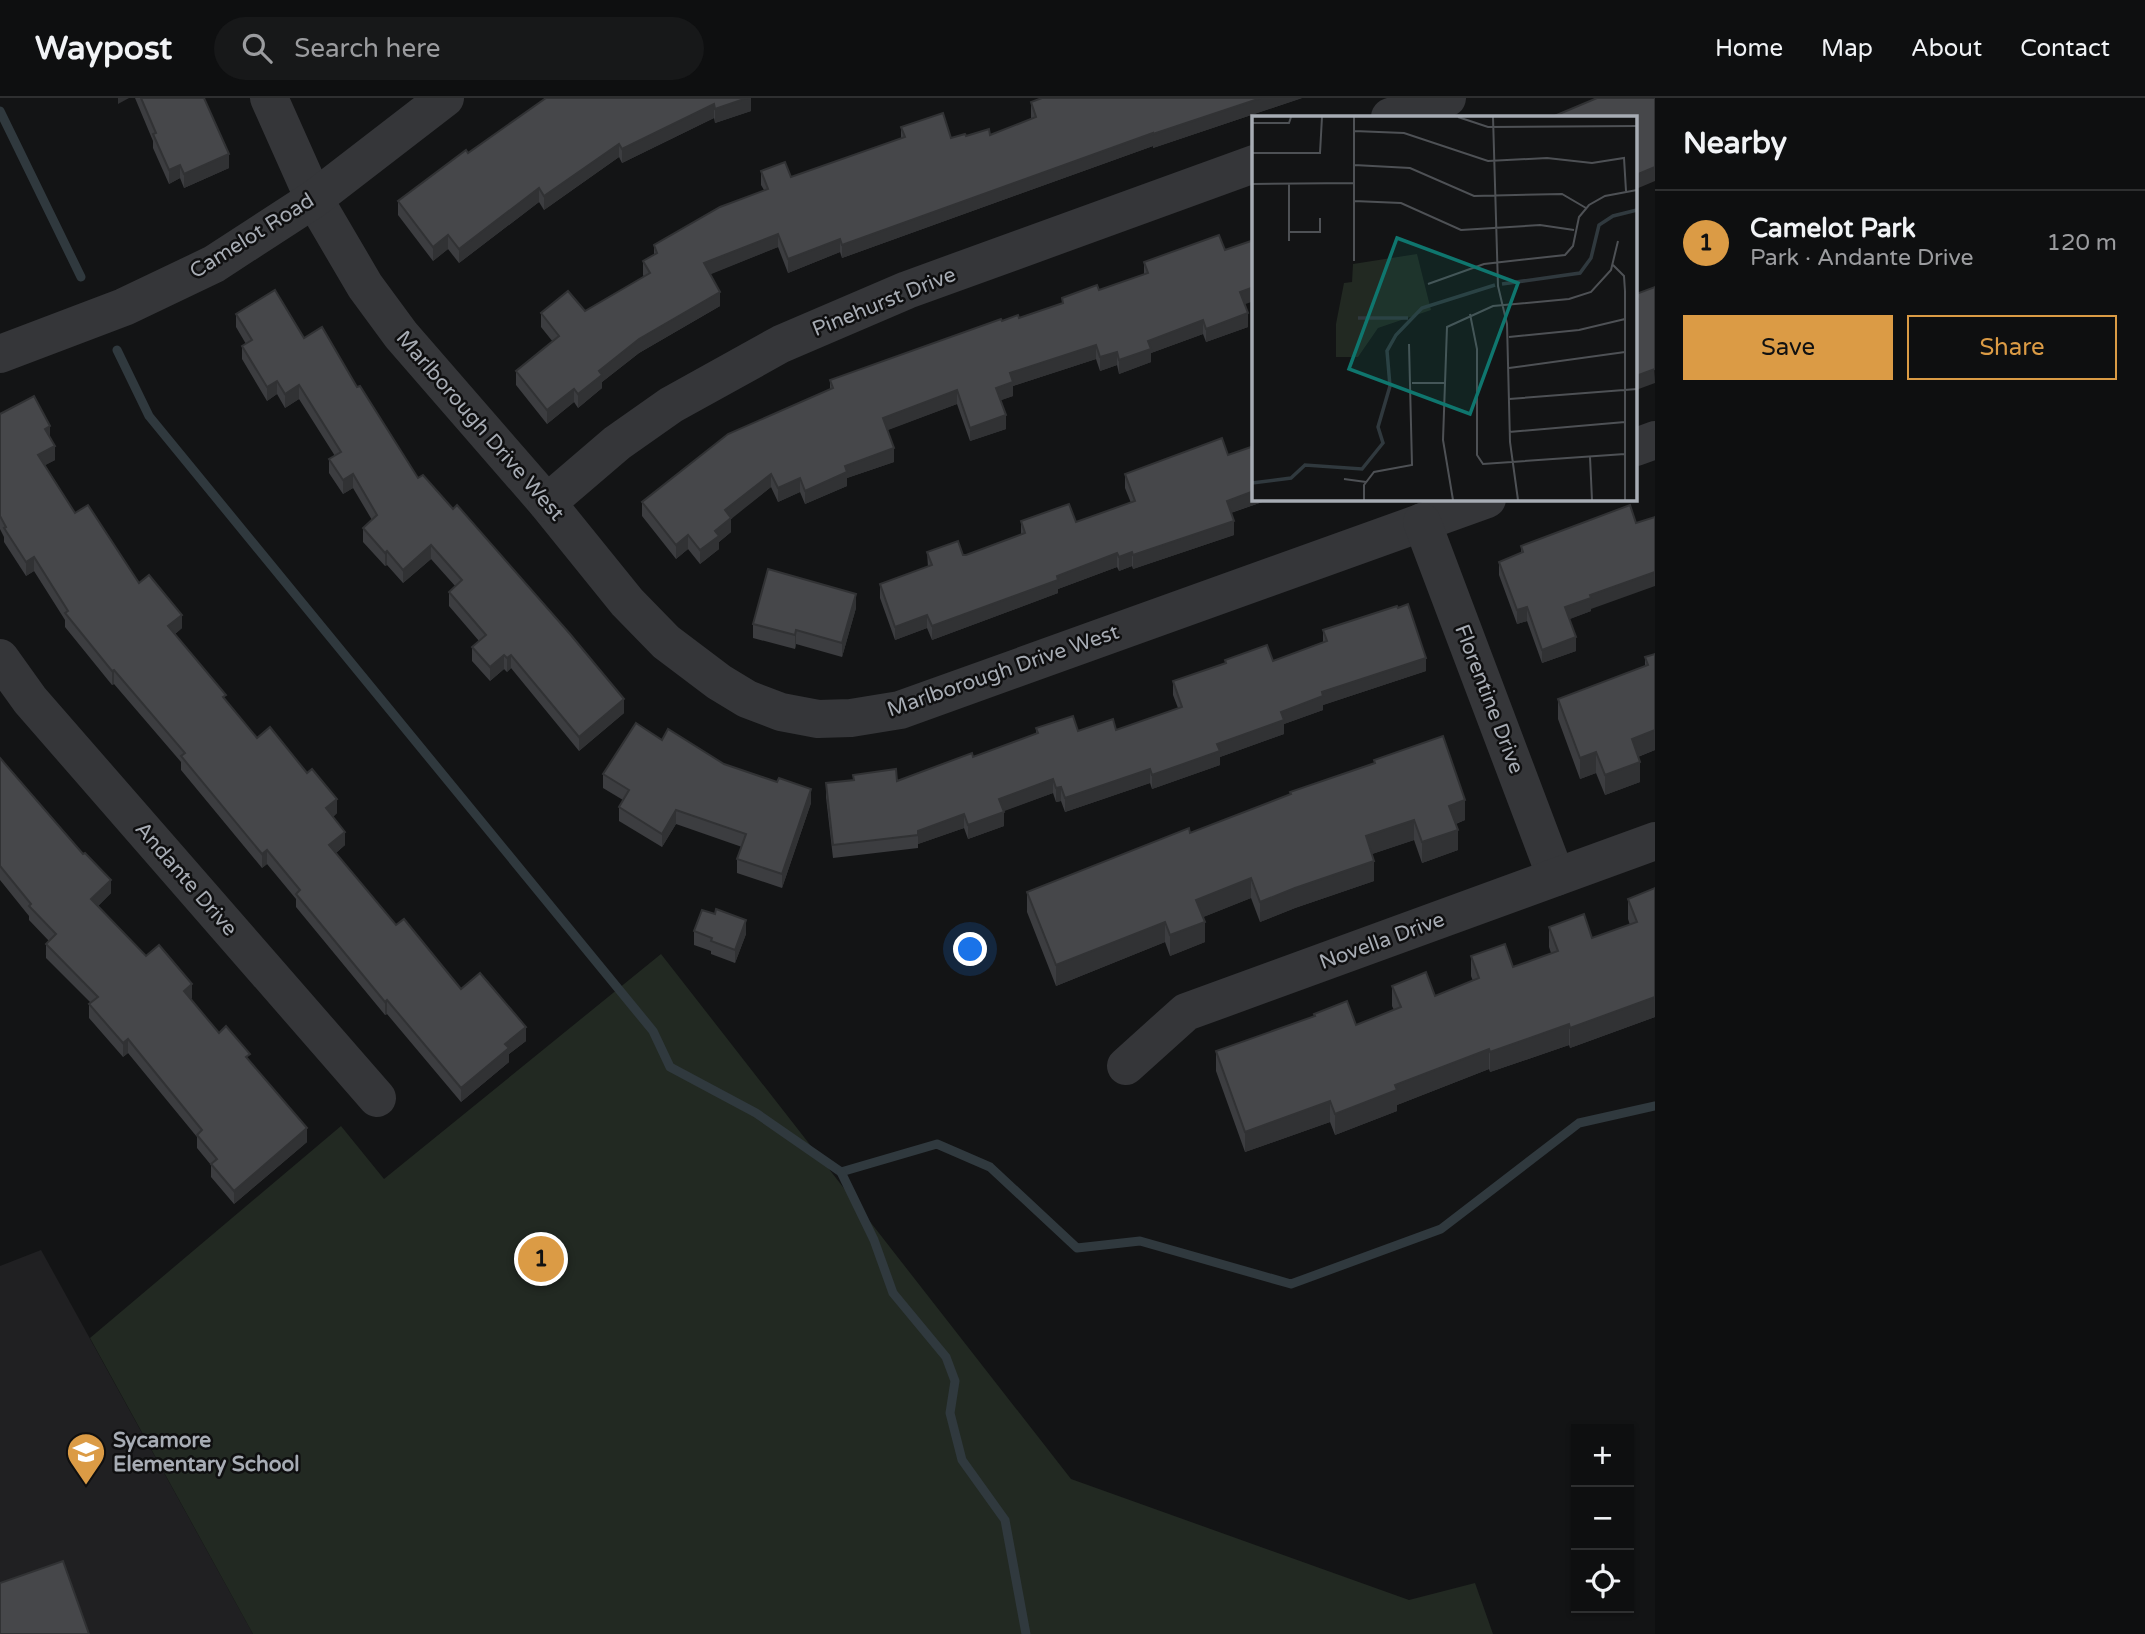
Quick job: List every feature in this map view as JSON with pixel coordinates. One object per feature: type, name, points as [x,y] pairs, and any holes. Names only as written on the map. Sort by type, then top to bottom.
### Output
[{"type":"street","name":"Marlborough Drive West","points":[[269,98],[314,199],[365,286],[401,335],[547,503],[627,602],[666,642],[719,682],[747,699],[781,712],[818,719],[852,718],[900,710],[1484,500]]},
{"type":"street","name":"Camelot Road","points":[[0,354],[124,307],[214,264],[314,199],[445,98]]},
{"type":"street","points":[[1393,116],[1447,98]]},
{"type":"street","name":"Pinehurst Drive","points":[[547,503],[617,443],[671,405],[781,344],[907,290],[1252,165]]},
{"type":"street","points":[[1638,446],[1655,440]]},
{"type":"street","name":"Florentine Drive","points":[[1422,522],[1556,877]]},
{"type":"street","name":"Andante Drive","points":[[0,658],[30,700],[377,1098]]},
{"type":"street","name":"Novella Drive","points":[[1126,1066],[1186,1012],[1655,841]]},
{"type":"shaded area","points":[[661,954],[1071,1479],[1409,1600],[1475,1583],[1493,1634],[253,1634],[90,1338],[341,1126],[384,1179]]},
{"type":"shaded area","name":"Sycamore Elementary School","points":[[41,1250],[253,1634],[0,1634],[0,1266]]},
{"type":"building","points":[[141,98],[204,98],[229,154],[184,174],[180,165],[169,170]]},
{"type":"building","points":[[546,98],[747,98],[715,109],[714,104],[622,149],[619,144],[544,196],[539,188],[459,249],[448,235],[433,247],[398,201],[466,150],[468,153]]},
{"type":"building","points":[[1042,98],[1261,98],[1153,133],[842,245],[840,239],[788,259],[778,234],[704,263],[720,292],[639,339],[599,371],[602,375],[578,394],[574,389],[547,410],[516,371],[559,336],[541,313],[568,291],[585,311],[650,273],[643,261],[657,253],[654,245],[720,207],[768,189],[761,171],[785,162],[791,177],[905,137],[901,127],[943,113],[951,138],[989,129],[990,135],[1036,117],[1031,102]]},
{"type":"building","points":[[1597,98],[1655,98],[1655,167],[1638,174],[1638,116],[1554,116]]},
{"type":"building","points":[[1219,235],[1225,250],[1252,241],[1252,288],[1240,292],[1248,313],[1206,329],[1203,320],[1148,341],[1151,349],[1119,360],[1117,352],[1100,357],[1096,345],[1010,373],[1013,382],[996,388],[1006,415],[970,428],[957,390],[883,418],[894,448],[845,466],[847,472],[805,491],[800,478],[778,488],[771,474],[725,510],[731,518],[715,531],[719,536],[700,550],[688,535],[676,545],[642,502],[728,434],[833,388],[830,380],[1001,319],[1002,321],[1018,315],[1019,318],[1063,303],[1062,298],[1097,285],[1099,290],[1148,273],[1144,262]]},
{"type":"building","points":[[1655,287],[1655,369],[1638,375],[1638,299],[1638,293]]},
{"type":"building","points":[[275,290],[304,338],[322,327],[357,387],[360,386],[418,478],[423,475],[453,509],[457,505],[624,699],[579,737],[511,655],[507,658],[504,655],[490,667],[472,647],[486,635],[449,592],[462,580],[431,545],[403,570],[363,528],[377,515],[353,474],[343,480],[329,459],[341,452],[299,385],[285,394],[277,381],[267,387],[242,346],[252,340],[236,314]]},
{"type":"building","points":[[34,396],[50,426],[45,429],[55,446],[38,455],[75,513],[88,505],[139,583],[149,575],[182,615],[168,626],[226,695],[223,697],[257,738],[270,727],[307,773],[312,769],[337,799],[326,808],[345,832],[329,845],[396,925],[404,919],[461,989],[480,973],[526,1027],[505,1044],[509,1048],[461,1088],[387,1000],[385,1002],[296,894],[300,890],[267,850],[262,854],[181,756],[185,753],[65,613],[68,611],[34,557],[26,562],[4,528],[6,527],[0,516],[0,414]]},
{"type":"building","points":[[1222,438],[1228,455],[1252,447],[1252,492],[1227,501],[1234,521],[1133,555],[1132,552],[1119,557],[1117,553],[1057,576],[1058,580],[932,626],[927,615],[895,627],[880,584],[932,565],[927,552],[958,541],[963,555],[966,555],[1025,533],[1021,521],[1069,504],[1076,522],[1135,501],[1125,474]]},
{"type":"building","points":[[1630,505],[1636,523],[1655,517],[1655,572],[1590,595],[1591,598],[1565,607],[1576,637],[1542,650],[1527,607],[1517,610],[1499,562],[1523,552],[1521,546]]},
{"type":"building","points":[[768,569],[856,594],[842,643],[796,630],[795,635],[753,624]]},
{"type":"building","points":[[1408,604],[1426,658],[1322,692],[1323,696],[1281,712],[1284,720],[1217,744],[1220,751],[1152,775],[1150,769],[1065,798],[1061,787],[1056,788],[1053,779],[999,799],[1004,812],[968,825],[964,814],[918,831],[918,835],[833,845],[826,783],[854,780],[853,775],[896,769],[897,781],[972,753],[973,757],[1038,733],[1036,728],[1073,716],[1078,731],[1113,719],[1116,730],[1182,707],[1173,681],[1226,663],[1225,660],[1267,645],[1273,661],[1327,641],[1323,630]]},
{"type":"building","points":[[1655,654],[1655,730],[1632,739],[1640,762],[1605,775],[1596,752],[1580,758],[1558,699],[1648,665],[1645,657]]},
{"type":"building","points":[[636,723],[662,740],[668,729],[724,764],[777,782],[779,778],[811,789],[782,874],[737,859],[746,834],[676,810],[662,834],[619,807],[629,790],[603,774]]},
{"type":"building","points":[[1443,736],[1465,800],[1449,806],[1458,830],[1422,842],[1414,820],[1366,836],[1374,861],[1260,902],[1251,878],[1196,900],[1205,922],[1170,935],[1165,922],[1056,965],[1027,892],[1189,828],[1190,833],[1291,794],[1290,792]]},
{"type":"building","points":[[0,758],[83,854],[111,880],[91,899],[146,956],[159,945],[192,984],[184,991],[219,1033],[226,1026],[250,1054],[246,1057],[307,1128],[234,1191],[211,1164],[217,1159],[197,1135],[202,1130],[128,1039],[123,1043],[89,1004],[98,997],[46,944],[56,934],[29,906],[31,904],[0,866]]},
{"type":"building","points":[[1655,888],[1655,997],[1570,1028],[1569,1024],[1490,1052],[1489,1049],[1395,1085],[1397,1090],[1335,1114],[1330,1101],[1245,1132],[1216,1051],[1315,1016],[1314,1014],[1347,1001],[1356,1025],[1401,1007],[1392,986],[1426,972],[1435,996],[1479,978],[1471,956],[1505,944],[1513,967],[1558,951],[1549,927],[1584,914],[1592,938],[1637,922],[1628,899]]},
{"type":"building","points":[[716,909],[746,920],[735,950],[694,931],[702,910],[715,914]]},
{"type":"building","points":[[63,1561],[89,1634],[0,1634],[0,1583]]},
{"type":"waterway","points":[[0,111],[81,277]]},
{"type":"waterway","points":[[117,350],[149,416],[653,1031],[670,1067],[756,1113],[841,1172],[937,1144],[990,1167],[1077,1248],[1140,1241],[1291,1284],[1441,1229],[1579,1123],[1655,1106]]},
{"type":"waterway","points":[[841,1172],[874,1240],[893,1293],[946,1357],[955,1381],[950,1413],[962,1460],[1005,1520],[1026,1634]]},
{"type":"place","name":"Camelot Park","points":[[541,1259]]},
{"type":"place","name":"Sycamore Elementary School","points":[[86,1486]]}]
